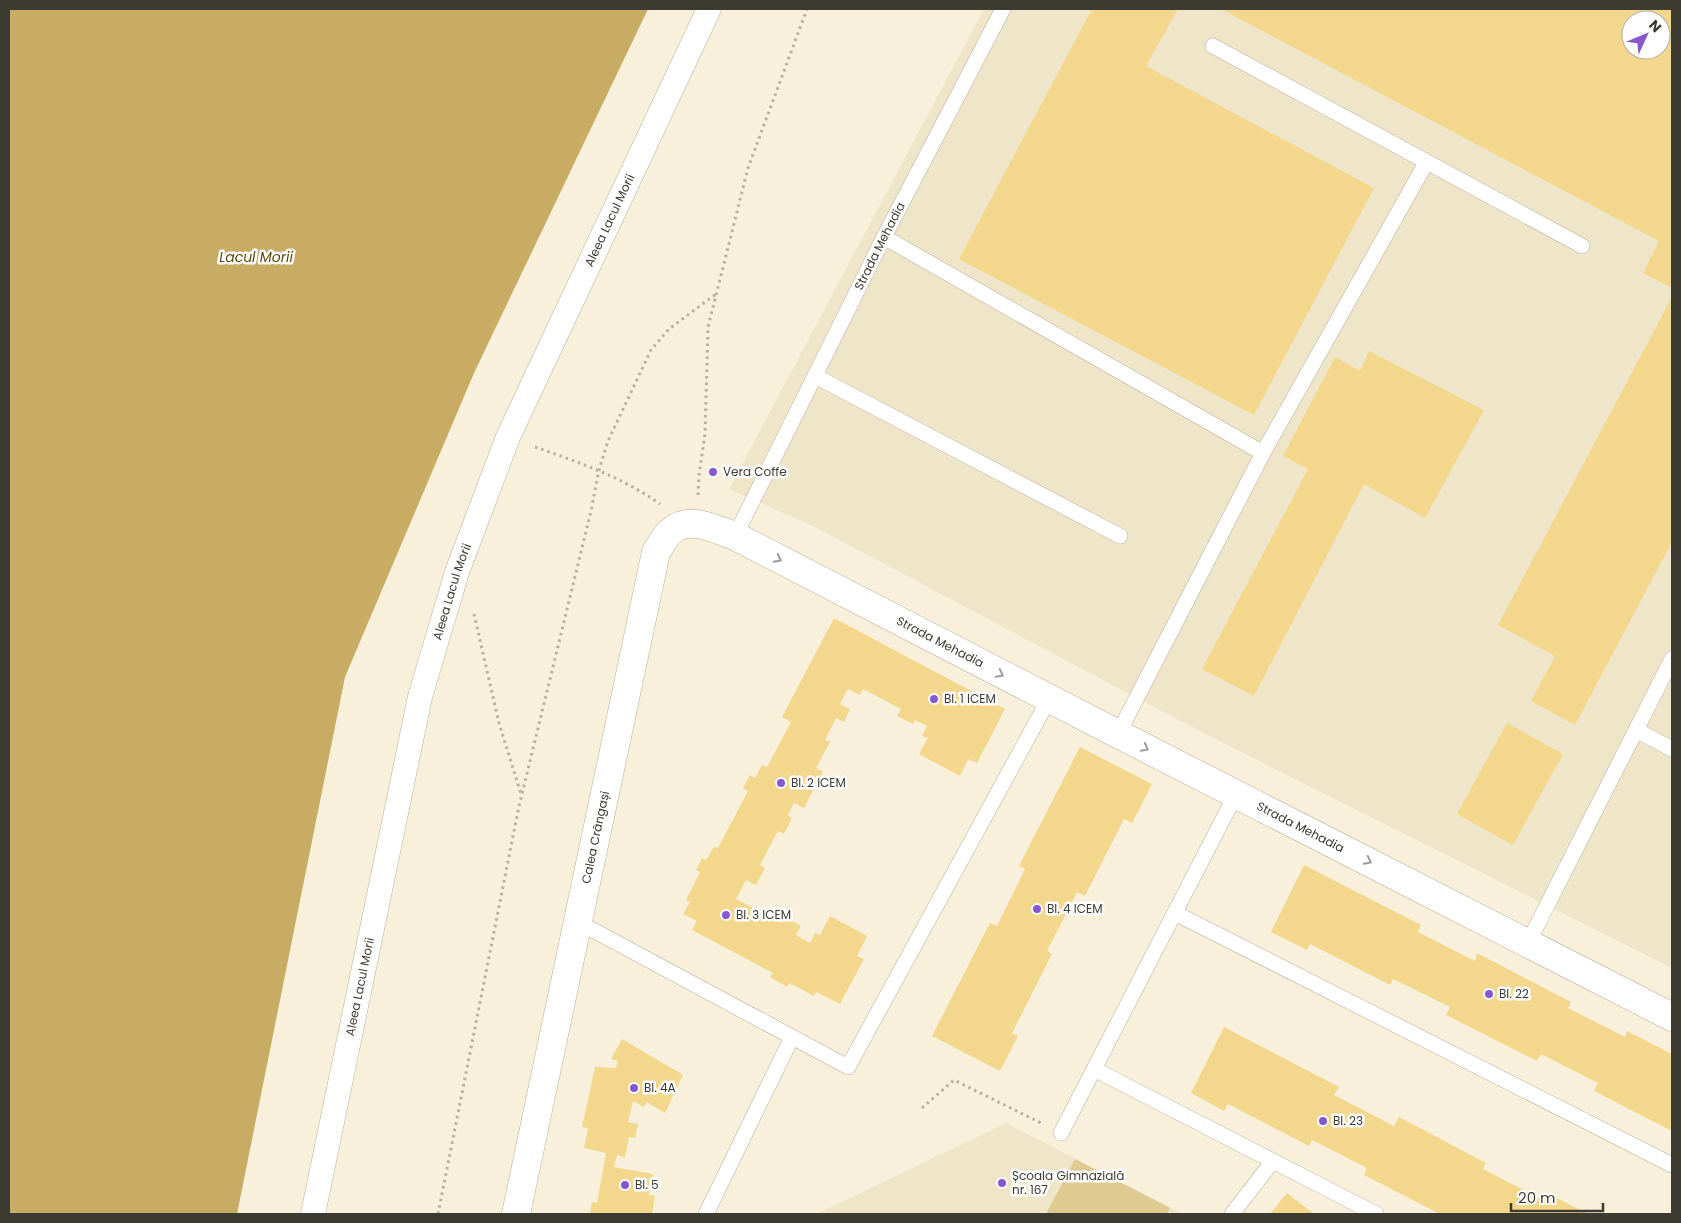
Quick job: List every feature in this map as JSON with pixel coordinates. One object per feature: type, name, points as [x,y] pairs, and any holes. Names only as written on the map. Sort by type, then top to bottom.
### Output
[{"type":"street","name":"Aleea Lacul Morii","points":[[313,1214],[420,698],[457,572],[508,437],[709,9]]},
{"type":"street","points":[[698,524],[735,536]]},
{"type":"street","name":"Calea Crângași","points":[[516,1214],[656,552],[670,532],[698,524]]},
{"type":"street","name":"Strada Mehadia","points":[[735,536],[1049,699],[1672,1017]]},
{"type":"lane","name":"Strada Mehadia","points":[[735,536],[884,237],[1003,9]]},
{"type":"lane","points":[[1213,46],[1582,246]]},
{"type":"lane","points":[[1118,734],[1263,453],[1426,163]]},
{"type":"lane","points":[[884,237],[1263,453]]},
{"type":"lane","points":[[815,376],[1120,536]]},
{"type":"lane","points":[[1528,943],[1672,659]]},
{"type":"lane","points":[[578,922],[848,1067],[1049,699]]},
{"type":"lane","points":[[1636,730],[1672,749]]},
{"type":"lane","points":[[1061,1133],[1236,794]]},
{"type":"lane","points":[[1175,913],[1672,1165]]},
{"type":"lane","points":[[706,1214],[792,1037]]},
{"type":"lane","points":[[1094,1069],[1376,1214]]},
{"type":"lane","points":[[1232,1214],[1273,1161]]},
{"type":"path","points":[[698,524],[699,475],[705,434],[708,327],[748,168],[807,9]]},
{"type":"path","points":[[438,1214],[522,795],[591,511],[599,470],[608,441],[651,350],[669,329],[716,294]]},
{"type":"path","points":[[508,437],[599,470],[698,524]]},
{"type":"path","points":[[457,572],[468,593],[499,723],[522,795]]},
{"type":"path","points":[[922,1108],[954,1080],[1061,1133]]},
{"type":"shaded area","points":[[984,9],[1672,9],[1672,968],[1188,725],[813,526],[729,489]]},
{"type":"shaded area","name":"Școala Gimnazială nr. 167","points":[[1006,1123],[1183,1214],[817,1214]]},
{"type":"shaded area","points":[[1075,1159],[1170,1208],[1167,1214],[1046,1214]]},
{"type":"water","name":"Lacul Morii","points":[[9,9],[648,9],[474,373],[345,677],[237,1214],[9,1214]]},
{"type":"building","points":[[1092,9],[1178,9],[1146,66],[1374,188],[1254,415],[959,259]]},
{"type":"building","points":[[1221,9],[1672,9],[1672,288],[1643,273],[1659,241]]},
{"type":"building","points":[[1672,297],[1672,542],[1575,725],[1531,701],[1555,656],[1498,625]]},
{"type":"building","points":[[1369,351],[1484,410],[1425,518],[1364,484],[1254,696],[1202,669],[1308,469],[1283,456],[1335,357],[1360,371]]},
{"type":"building","points":[[834,618],[1005,709],[977,763],[968,759],[960,776],[919,754],[928,738],[922,736],[927,726],[915,720],[913,724],[897,716],[901,709],[863,689],[860,695],[848,689],[840,704],[850,709],[844,722],[836,718],[825,740],[830,742],[816,768],[823,772],[804,808],[794,803],[788,815],[792,818],[784,834],[778,831],[760,865],[765,868],[756,885],[746,880],[736,899],[782,923],[785,917],[801,926],[796,935],[810,943],[815,933],[820,935],[830,916],[867,936],[857,956],[864,959],[840,1004],[816,992],[814,996],[789,983],[787,987],[770,977],[773,973],[692,930],[697,921],[683,914],[690,902],[686,900],[700,872],[696,870],[702,858],[706,860],[714,847],[718,848],[748,791],[743,788],[750,775],[755,778],[762,765],[767,767],[791,722],[782,717]]},
{"type":"building","points":[[1507,723],[1563,754],[1513,845],[1457,814]]},
{"type":"building","name":"Bl. 4 ICEM","points":[[1080,747],[1152,784],[1132,823],[1124,819],[1085,896],[1077,892],[1047,951],[1052,954],[1012,1033],[1018,1036],[1000,1071],[932,1036],[990,923],[997,926],[1025,869],[1019,866]]},
{"type":"building","name":"Bl. 22","points":[[1304,865],[1421,925],[1418,932],[1475,961],[1477,953],[1571,1002],[1568,1008],[1625,1037],[1627,1031],[1672,1054],[1672,1131],[1594,1091],[1598,1083],[1541,1054],[1537,1061],[1446,1015],[1450,1007],[1393,979],[1390,985],[1310,944],[1307,950],[1271,932]]},
{"type":"building","name":"Bl. 23","points":[[1224,1027],[1339,1087],[1334,1095],[1394,1126],[1399,1117],[1486,1163],[1483,1169],[1543,1200],[1547,1193],[1588,1214],[1440,1214],[1364,1175],[1367,1168],[1312,1140],[1309,1146],[1228,1104],[1224,1111],[1191,1093]]},
{"type":"building","name":"Bl. 4A","points":[[622,1039],[683,1075],[665,1113],[647,1102],[644,1107],[633,1101],[628,1122],[638,1124],[635,1138],[629,1137],[625,1157],[617,1155],[614,1167],[653,1174],[649,1195],[655,1196],[652,1214],[590,1214],[592,1202],[597,1203],[606,1153],[584,1148],[588,1128],[582,1127],[595,1067],[616,1068],[618,1061],[611,1059]]},
{"type":"building","points":[[1287,1193],[1314,1214],[1270,1214]]},
{"type":"place","name":"Vera Coffe","points":[[713,472]]},
{"type":"place","name":"Bl. 1 ICEM","points":[[934,699]]},
{"type":"place","name":"Bl. 2 ICEM","points":[[781,783]]},
{"type":"place","name":"Bl. 4 ICEM","points":[[1037,909]]},
{"type":"place","name":"Bl. 3 ICEM","points":[[726,915]]},
{"type":"place","name":"Bl. 22","points":[[1489,994]]},
{"type":"place","name":"Bl. 4A","points":[[634,1088]]},
{"type":"place","name":"Bl. 23","points":[[1323,1121]]},
{"type":"place","name":"Școala Gimnazială nr. 167","points":[[1002,1183]]},
{"type":"place","name":"Bl. 5","points":[[625,1185]]}]
